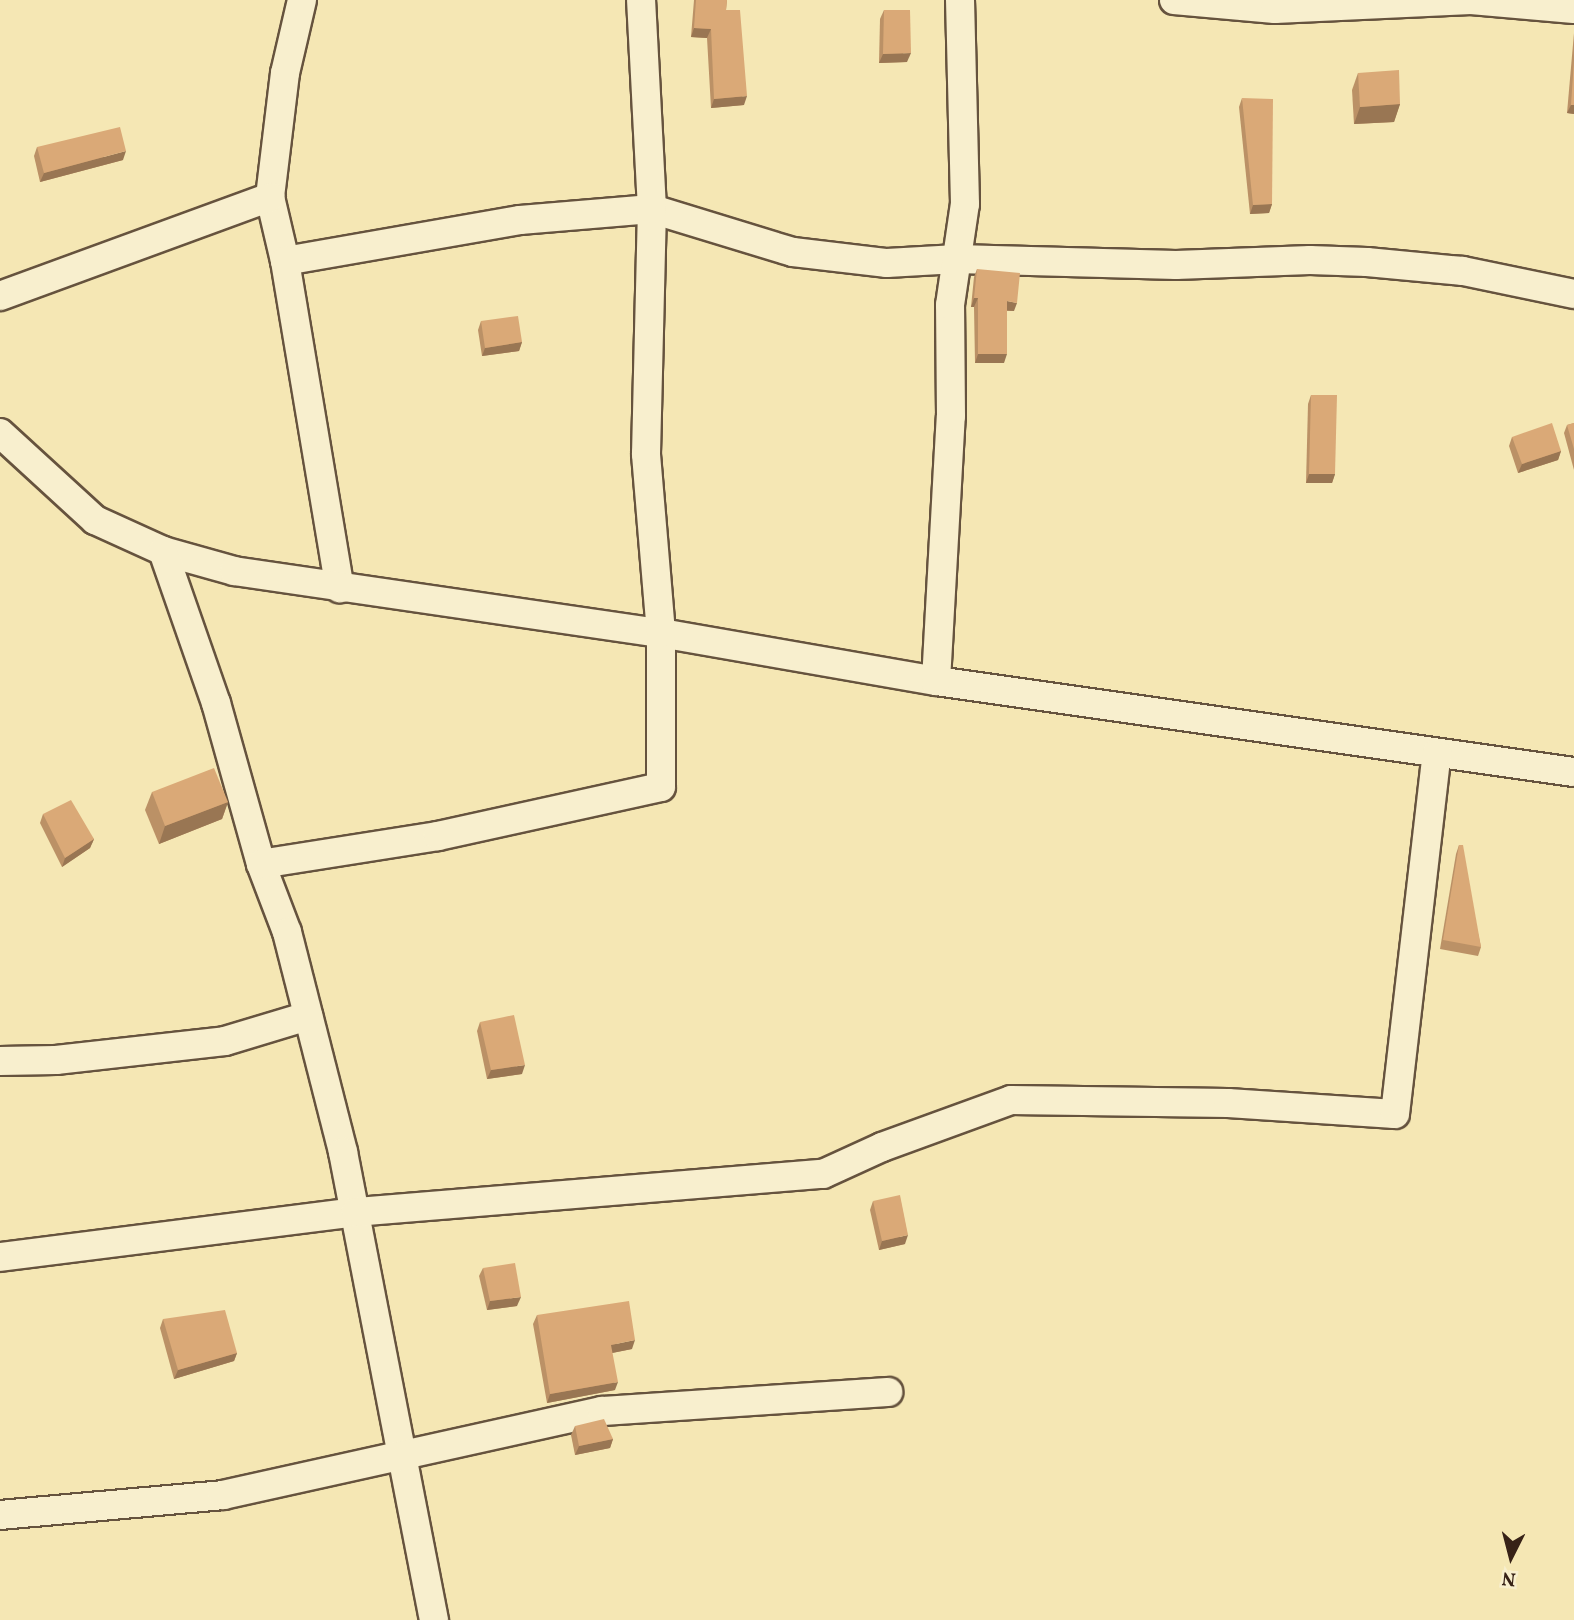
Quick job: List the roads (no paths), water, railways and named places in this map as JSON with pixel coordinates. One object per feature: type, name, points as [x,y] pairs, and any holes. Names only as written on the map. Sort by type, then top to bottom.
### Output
[{"type":"street","points":[[302,0],[285,73],[270,197],[285,261],[340,588]]},
{"type":"street","points":[[261,864],[438,836],[661,787],[661,633],[646,454],[652,209],[641,0]]},
{"type":"street","points":[[936,681],[951,416],[950,305],[965,204],[960,0]]},
{"type":"street","points":[[1174,0],[1275,9],[1471,0],[1574,9]]},
{"type":"street","points":[[0,296],[270,197]]},
{"type":"street","points":[[285,261],[520,220],[652,209],[793,252],[887,263],[957,259],[1176,265],[1310,260],[1367,262],[1463,271],[1574,294]]},
{"type":"street","points":[[0,433],[95,520],[163,551],[234,572],[661,633],[936,681],[1574,772]]},
{"type":"street","points":[[163,551],[216,703],[261,864],[287,932],[356,1212],[434,1620]]},
{"type":"street","points":[[0,1257],[356,1212],[823,1174],[882,1147],[1011,1100],[1228,1103],[1395,1114],[1437,753]]},
{"type":"street","points":[[0,1061],[56,1060],[225,1041],[308,1016]]},
{"type":"street","points":[[0,1515],[223,1495],[602,1411],[888,1392]]}]
